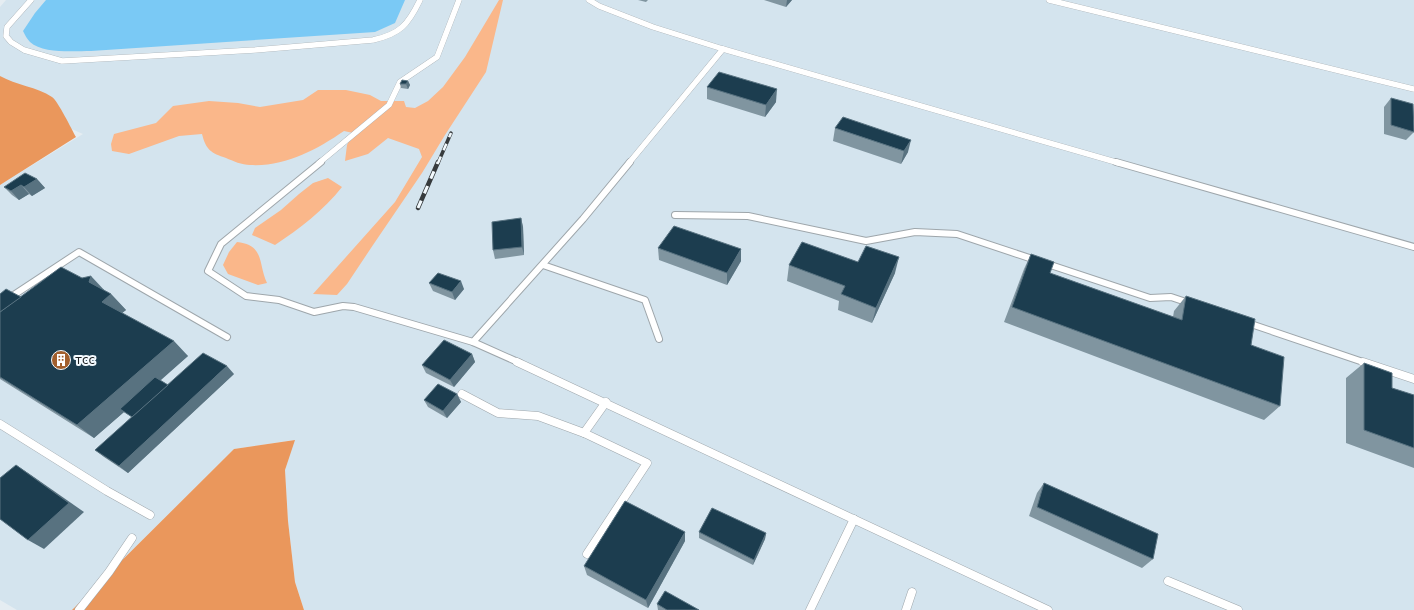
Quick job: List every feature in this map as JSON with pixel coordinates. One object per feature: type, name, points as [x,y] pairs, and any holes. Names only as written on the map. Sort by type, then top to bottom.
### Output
[{"type":"lane","points":[[31,0],[7,27],[6,36],[11,43],[37,56],[62,61],[254,50],[373,40],[385,37],[405,26],[411,20],[420,0]]},
{"type":"lane","points":[[459,0],[437,57],[400,82],[389,105],[221,244],[208,271],[246,296],[279,300],[314,312],[343,306],[354,307],[473,342],[606,402],[1048,610]]},
{"type":"lane","points":[[590,0],[599,6],[654,27],[723,49],[1414,247]]},
{"type":"lane","points":[[1049,0],[1414,89]]},
{"type":"lane","points":[[473,342],[543,265],[723,49]]},
{"type":"lane","points":[[675,215],[748,216],[866,241],[915,232],[957,234],[1150,298],[1171,297],[1201,307]]},
{"type":"lane","points":[[0,304],[79,252],[227,337]]},
{"type":"lane","points":[[543,265],[645,300],[659,339]]},
{"type":"lane","points":[[1237,319],[1414,379]]},
{"type":"lane","points":[[462,394],[498,413],[538,416],[584,433],[647,463],[587,554]]},
{"type":"lane","points":[[584,433],[606,402]]},
{"type":"lane","points":[[0,424],[107,491],[150,515]]},
{"type":"lane","points":[[810,610],[854,519]]},
{"type":"lane","points":[[80,610],[109,572],[132,538]]},
{"type":"lane","points":[[1168,581],[1238,610]]},
{"type":"lane","points":[[906,610],[912,592]]},
{"type":"shaded area","points":[[6,0],[1414,0],[1414,610],[304,610],[295,582],[288,521],[285,470],[294,440],[234,449],[72,610],[17,610],[0,600],[0,185],[83,134],[0,98],[0,7]]},
{"type":"shaded area","points":[[499,0],[503,0],[486,72],[422,173],[347,284],[337,295],[313,294],[395,202],[422,157],[419,149],[388,138],[368,154],[345,161],[347,145],[353,133],[344,131],[322,145],[300,156],[263,165],[250,165],[235,162],[216,154],[207,147],[202,134],[179,136],[129,154],[112,151],[111,144],[114,134],[156,123],[173,106],[209,101],[238,103],[260,107],[303,100],[318,90],[346,90],[370,95],[381,101],[404,101],[406,107],[415,108],[428,101],[443,87],[465,57]]},
{"type":"shaded area","points":[[0,76],[52,97],[76,137],[0,185]]},
{"type":"shaded area","points":[[328,178],[342,187],[311,219],[275,245],[252,235],[255,228],[281,210],[313,183]]},
{"type":"shaded area","points":[[237,242],[246,244],[256,251],[259,256],[267,283],[258,285],[228,274],[223,265],[229,252]]},
{"type":"shaded area","points":[[295,440],[285,470],[288,521],[295,582],[304,610],[72,610],[234,449]]},
{"type":"water","points":[[46,0],[405,0],[395,23],[375,32],[91,51],[68,51],[51,50],[36,46],[29,41],[23,31]]},
{"type":"building","points":[[719,72],[777,89],[766,105],[707,87]]},
{"type":"building","points":[[402,80],[408,81],[406,84],[400,84]]},
{"type":"building","points":[[1391,98],[1413,104],[1414,132],[1391,125]]},
{"type":"building","points":[[843,117],[911,140],[904,151],[835,128]]},
{"type":"building","points":[[25,173],[37,179],[24,187],[21,185],[11,191],[4,187]]},
{"type":"building","points":[[521,218],[522,247],[493,250],[492,222]]},
{"type":"building","points":[[674,226],[741,249],[727,273],[658,248]]},
{"type":"building","points":[[802,242],[858,262],[866,246],[899,257],[876,308],[841,294],[845,286],[789,265]]},
{"type":"building","points":[[1031,254],[1054,262],[1050,273],[1182,320],[1186,296],[1255,319],[1251,345],[1284,357],[1280,406],[1012,307]]},
{"type":"building","points":[[61,267],[82,278],[91,276],[89,282],[111,294],[102,302],[174,341],[77,425],[0,377],[0,312]]},
{"type":"building","points":[[438,273],[461,281],[452,292],[429,283]]},
{"type":"building","points":[[6,289],[21,297],[0,312],[0,294]]},
{"type":"building","points":[[444,340],[472,354],[450,380],[422,365]]},
{"type":"building","points":[[203,353],[227,366],[119,466],[95,450]]},
{"type":"building","points":[[1364,363],[1392,373],[1392,388],[1414,395],[1414,448],[1364,430]]},
{"type":"building","points":[[155,377],[168,385],[132,417],[120,409]]},
{"type":"building","points":[[438,384],[457,394],[443,411],[424,400]]},
{"type":"building","points":[[16,465],[69,503],[28,540],[0,519],[0,478]]},
{"type":"building","points":[[1044,483],[1158,534],[1153,559],[1037,507]]},
{"type":"building","points":[[625,501],[685,532],[646,600],[584,566]]},
{"type":"building","points":[[712,508],[766,533],[754,560],[699,532]]},
{"type":"building","points":[[665,591],[699,610],[667,610],[657,604]]},
{"type":"railway","points":[[438,163],[451,133]]},
{"type":"railway","points":[[418,208],[438,162]]},
{"type":"place","name":"тсс","points":[[61,360]]}]
